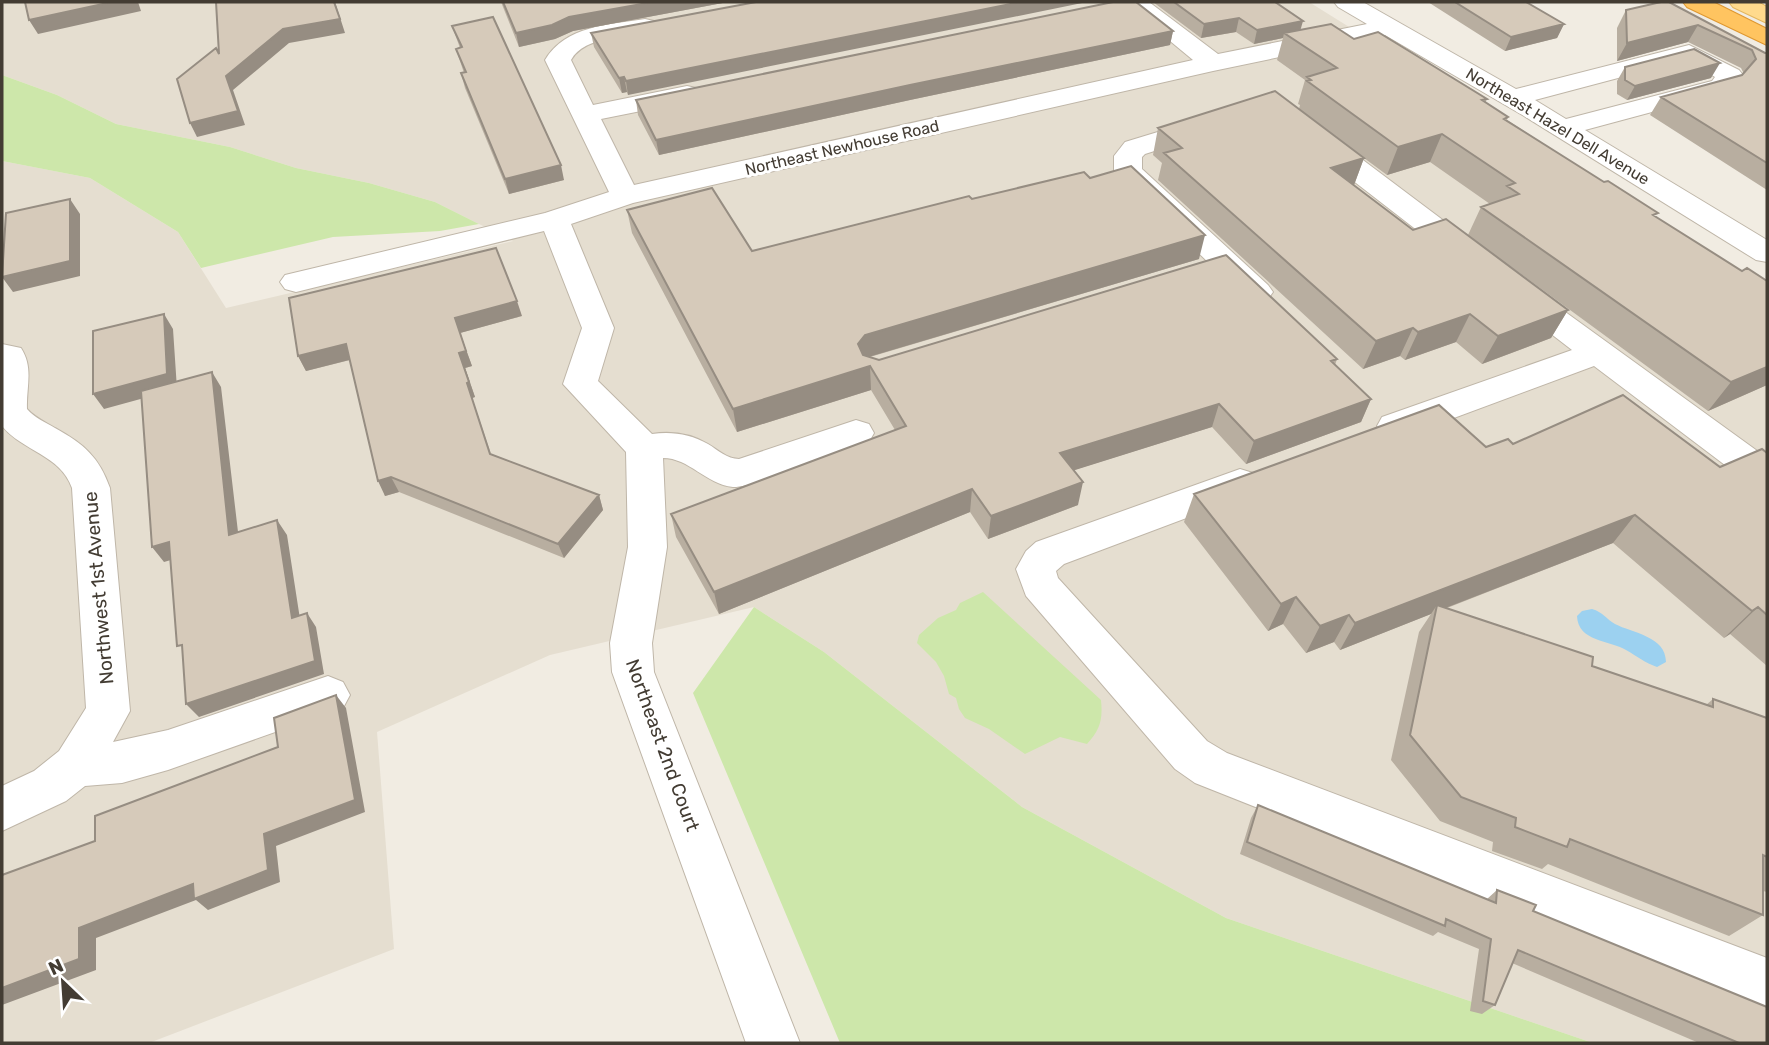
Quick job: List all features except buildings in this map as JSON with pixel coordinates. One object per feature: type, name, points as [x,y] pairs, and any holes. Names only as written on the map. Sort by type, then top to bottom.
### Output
[{"type":"highway","points":[[1695,2],[1767,38]]},
{"type":"main road","points":[[1741,2],[1767,16]]},
{"type":"street","points":[[1106,7],[1134,2],[1213,63]]},
{"type":"street","name":"Northeast Hazel Dell Avenue","points":[[1346,2],[1512,97],[1767,253]]},
{"type":"street","points":[[625,196],[558,64],[558,56],[563,49],[584,38],[672,21]]},
{"type":"street","name":"Northeast Newhouse Road","points":[[296,282],[554,220],[625,196],[1213,63],[1391,26]]},
{"type":"street","points":[[1512,97],[1689,52],[1730,75],[1721,86],[1563,128]]},
{"type":"street","points":[[1561,85],[1609,115]]},
{"type":"street","points":[[583,115],[717,88]]},
{"type":"street","points":[[1234,117],[1135,148],[1126,160],[1128,171],[1213,267],[1277,311]]},
{"type":"street","points":[[1294,122],[1597,353],[1766,474]]},
{"type":"street","points":[[554,220],[598,328],[580,384],[644,448],[664,444],[688,450],[726,474],[740,473],[856,433]]},
{"type":"street","points":[[1379,424],[1597,353]]},
{"type":"street","name":"Northwest 1st Avenue","points":[[5,355],[13,380],[9,398],[10,412],[20,424],[55,444],[84,468],[92,488],[108,711],[75,766]]},
{"type":"street","name":"Northeast 2nd Court","points":[[644,448],[647,488],[646,561],[629,650],[633,672],[774,1043]]},
{"type":"street","points":[[1280,469],[1050,554],[1036,569],[1038,581],[1188,752],[1204,765],[1767,984]]},
{"type":"street","points":[[2,810],[50,786],[75,766],[122,762],[168,750],[328,695]]},
{"type":"shaded area","points":[[2,2],[1309,2],[1767,287],[1767,1043],[1593,1043],[1226,918],[1022,807],[824,652],[754,607],[550,655],[377,732],[394,949],[149,1043],[2,1043],[2,161],[90,178],[178,232],[226,308],[513,241],[435,202],[369,183],[296,168],[230,147],[116,124],[57,95],[2,75]]},
{"type":"green space","points":[[2,75],[57,95],[116,124],[230,147],[296,168],[369,183],[435,202],[479,224],[440,231],[333,237],[201,268],[178,232],[90,178],[2,161]]},
{"type":"green space","points":[[983,592],[1101,700],[1100,724],[1087,744],[1060,737],[1025,754],[989,729],[965,718],[956,698],[949,694],[944,676],[936,662],[917,643],[919,635],[938,618]]},
{"type":"green space","points":[[754,607],[824,652],[1022,807],[1226,918],[1593,1043],[840,1043],[693,693]]},
{"type":"water","points":[[1592,609],[1615,624],[1654,641],[1665,653],[1666,662],[1657,667],[1619,647],[1589,636],[1579,625],[1577,616],[1582,611]]}]
